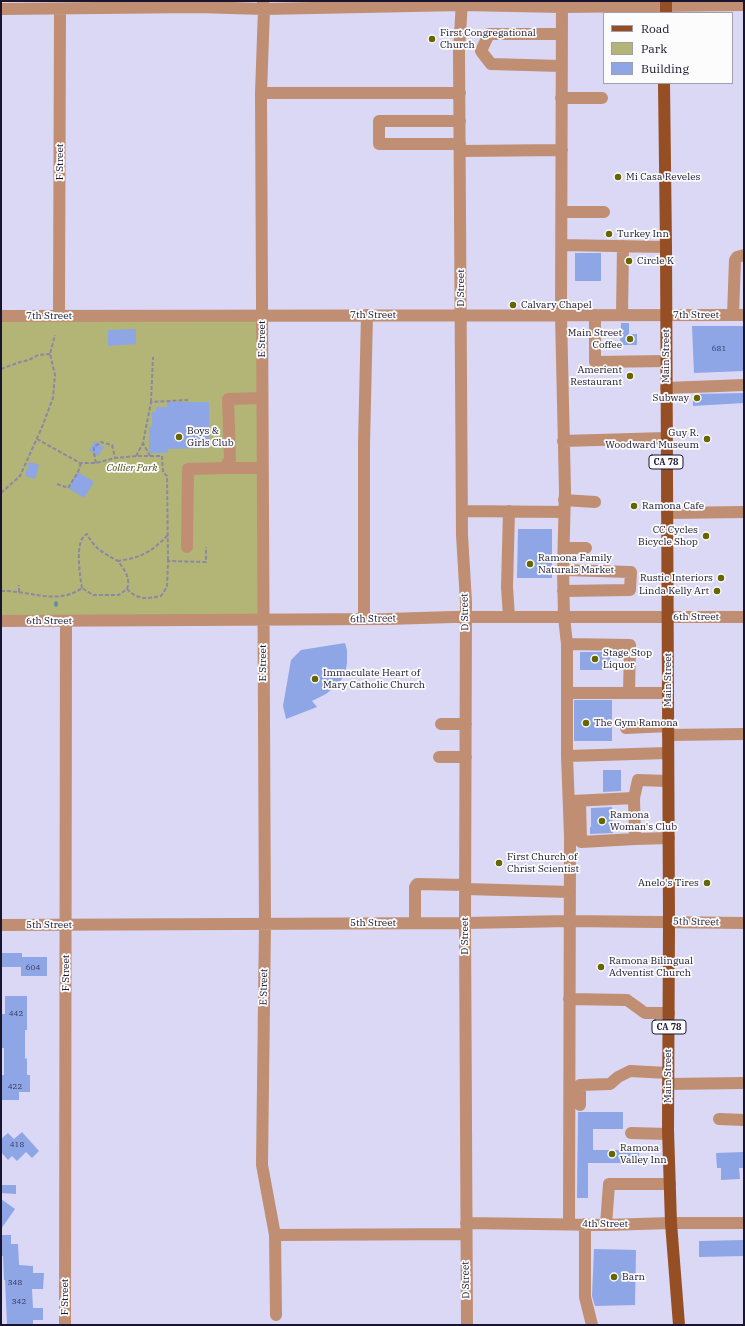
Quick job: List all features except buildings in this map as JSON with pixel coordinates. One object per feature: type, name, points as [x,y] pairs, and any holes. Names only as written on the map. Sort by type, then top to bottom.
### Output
[{"type":"main road","name":"Main Street","points":[[664,84],[669,922],[668,1134],[671,1223],[679,1325]]},
{"type":"street","points":[[1,8],[60,9],[197,4],[264,5],[462,3],[666,6],[744,5]]},
{"type":"street","name":"D Street","points":[[462,3],[459,52],[462,511],[466,617],[465,923],[467,1325]]},
{"type":"street","points":[[562,4],[561,315],[564,441],[563,570],[564,617],[567,644],[567,756],[581,842],[668,838]]},
{"type":"street","name":"E Street","points":[[264,5],[261,93],[265,924],[262,1165],[275,1235],[276,1315]]},
{"type":"street","name":"F Street","points":[[59,316],[60,9]]},
{"type":"street","points":[[480,51],[489,34],[561,34]]},
{"type":"street","points":[[459,52],[480,51]]},
{"type":"street","points":[[480,51],[491,64],[561,66]]},
{"type":"street","points":[[261,93],[460,93]]},
{"type":"street","points":[[561,98],[602,98]]},
{"type":"street","points":[[460,121],[379,121],[379,144],[562,150]]},
{"type":"street","points":[[562,212],[604,212]]},
{"type":"street","points":[[562,245],[666,248]]},
{"type":"street","points":[[622,315],[623,246]]},
{"type":"street","points":[[739,315],[736,260],[737,257],[744,255]]},
{"type":"street","points":[[364,619],[364,444],[367,315]]},
{"type":"street","points":[[595,315],[595,362],[666,361]]},
{"type":"street","name":"7th Street","points":[[1,316],[739,315]]},
{"type":"street","points":[[666,388],[744,385]]},
{"type":"street","points":[[225,468],[230,459],[228,399],[262,398]]},
{"type":"street","points":[[564,441],[666,438]]},
{"type":"street","points":[[187,547],[188,469],[262,468]]},
{"type":"street","points":[[462,511],[509,511],[595,502]]},
{"type":"street","points":[[509,511],[509,617]]},
{"type":"street","points":[[667,513],[744,512]]},
{"type":"street","points":[[564,548],[586,548]]},
{"type":"street","points":[[563,570],[631,572],[630,590],[564,591]]},
{"type":"street","name":"6th Street","points":[[1,621],[263,620],[466,617],[744,617]]},
{"type":"street","name":"F Street","points":[[65,1325],[66,621]]},
{"type":"street","points":[[567,644],[630,645],[629,693]]},
{"type":"street","points":[[567,693],[668,693]]},
{"type":"street","points":[[441,724],[466,724]]},
{"type":"street","points":[[626,728],[744,734]]},
{"type":"street","points":[[567,756],[668,753]]},
{"type":"street","points":[[439,757],[466,757]]},
{"type":"street","points":[[634,839],[634,798],[638,780],[668,781]]},
{"type":"street","points":[[574,801],[634,798]]},
{"type":"street","points":[[569,1224],[570,836],[574,801]]},
{"type":"street","points":[[415,923],[415,887],[417,884],[570,892]]},
{"type":"street","name":"5th Street","points":[[1,925],[146,923],[465,923],[569,921],[744,923]]},
{"type":"street","points":[[570,999],[627,1000],[645,1013],[669,1013]]},
{"type":"street","points":[[580,1106],[580,1085],[610,1084],[630,1070],[668,1078],[744,1083]]},
{"type":"street","points":[[719,1119],[744,1120]]},
{"type":"street","points":[[630,1133],[668,1134]]},
{"type":"street","points":[[606,1225],[609,1184],[670,1184]]},
{"type":"street","name":"4th Street","points":[[275,1235],[569,1224],[606,1225],[744,1223]]},
{"type":"street","points":[[585,1224],[585,1297],[592,1325]]},
{"type":"path","points":[[1,493],[20,476],[37,439],[53,398],[55,375],[50,354],[55,335]]},
{"type":"path","points":[[1,369],[29,360],[38,355],[50,354]]},
{"type":"path","points":[[136,456],[143,443],[151,402],[153,357]]},
{"type":"path","points":[[151,402],[188,400]]},
{"type":"path","points":[[37,439],[81,463],[96,463],[115,458],[136,456],[162,456],[163,472],[167,476],[167,587],[161,596],[147,599],[133,595],[127,589]]},
{"type":"path","points":[[96,463],[94,447],[101,442],[112,445],[115,458]]},
{"type":"path","points":[[143,443],[150,456]]},
{"type":"path","points":[[57,484],[68,488],[78,472],[81,463]]},
{"type":"path","points":[[87,534],[92,543],[98,549],[118,561],[127,574],[129,584],[127,589],[118,595],[93,595],[82,588],[79,555],[81,539],[87,534]]},
{"type":"path","points":[[118,561],[144,555],[167,536]]},
{"type":"path","points":[[168,561],[206,562],[206,547]]},
{"type":"path","points":[[19,585],[19,592]]},
{"type":"path","points":[[1,591],[54,597],[74,594],[82,588]]},
{"type":"green space","name":"Collier Park","points":[[261,315],[263,620],[1,621],[1,316]]},
{"type":"place","name":"First Congregational Church","points":[[432,39]]},
{"type":"place","name":"Mi Casa Reveles","points":[[618,177]]},
{"type":"place","name":"Turkey Inn","points":[[609,234]]},
{"type":"place","name":"Circle K","points":[[629,261]]},
{"type":"place","name":"Calvary Chapel","points":[[513,305]]},
{"type":"place","name":"Main Street Coffee","points":[[630,339]]},
{"type":"place","name":"Amerient Restaurant","points":[[630,376]]},
{"type":"place","name":"Subway","points":[[697,398]]},
{"type":"place","name":"Boys & Girls Club","points":[[179,437]]},
{"type":"place","name":"Guy R. Woodward Museum","points":[[707,439]]},
{"type":"place","name":"Ramona Cafe","points":[[634,506]]},
{"type":"place","name":"CC Cycles Bicycle Shop","points":[[706,536]]},
{"type":"place","name":"Ramona Family Naturals Market","points":[[530,564]]},
{"type":"place","name":"Rustic Interiors","points":[[721,578]]},
{"type":"place","name":"Linda Kelly Art","points":[[717,591]]},
{"type":"place","name":"Stage Stop Liquor","points":[[595,659]]},
{"type":"place","name":"Immaculate Heart of Mary Catholic Church","points":[[315,679]]},
{"type":"place","name":"The Gym Ramona","points":[[586,723]]},
{"type":"place","name":"Ramona Woman's Club","points":[[602,821]]},
{"type":"place","name":"First Church of Christ Scientist","points":[[499,863]]},
{"type":"place","name":"Anelo's Tires","points":[[707,883]]},
{"type":"place","name":"Ramona Bilingual Adventist Church","points":[[601,967]]},
{"type":"place","name":"Ramona Valley Inn","points":[[612,1154]]},
{"type":"place","name":"Barn","points":[[614,1277]]}]
